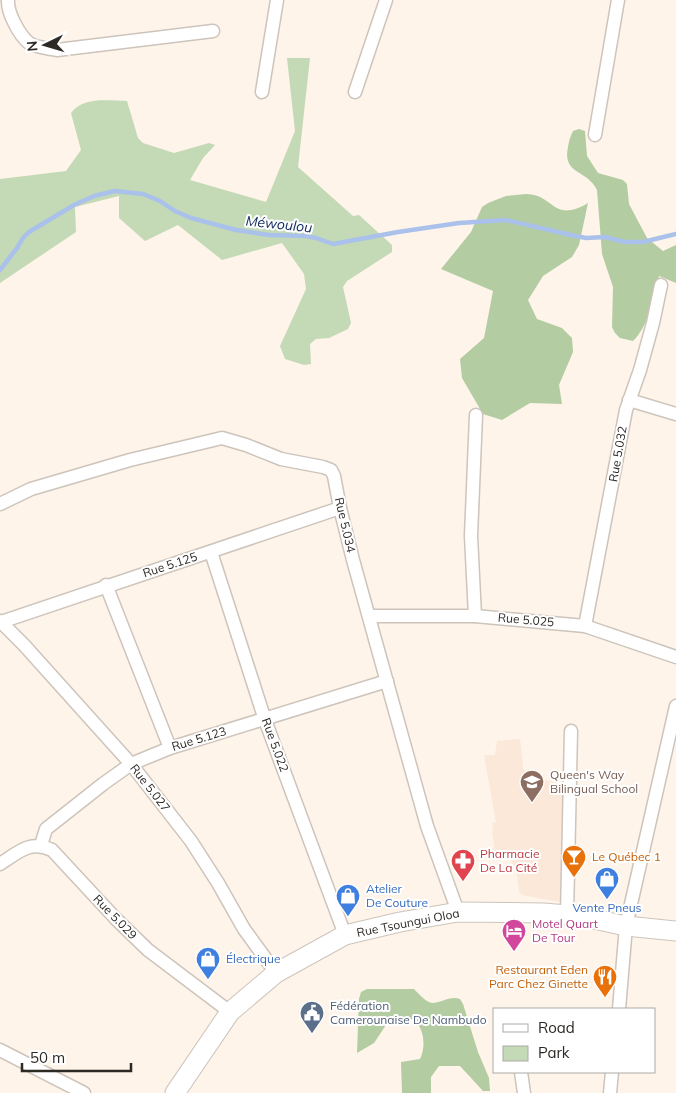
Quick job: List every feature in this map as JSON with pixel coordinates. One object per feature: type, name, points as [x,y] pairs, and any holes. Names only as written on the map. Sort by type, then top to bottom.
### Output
[{"type":"main road","name":"Rue Tsoungui Oloa","points":[[175,1093],[230,1012],[276,973],[344,936],[400,922],[458,912],[543,912],[626,926],[676,932]]},
{"type":"street","points":[[8,0],[7,8],[15,25],[30,43],[42,48],[57,50],[213,31]]},
{"type":"street","points":[[262,92],[277,0]]},
{"type":"street","points":[[355,92],[386,0]]},
{"type":"street","points":[[595,135],[618,0]]},
{"type":"street","name":"Rue 5.032","points":[[585,626],[626,410],[654,323],[661,285]]},
{"type":"street","points":[[629,400],[676,414]]},
{"type":"street","points":[[475,616],[471,536],[476,416]]},
{"type":"street","name":"Rue 5.034","points":[[0,504],[31,490],[130,460],[222,438],[281,459],[331,470],[353,560],[427,826],[458,912]]},
{"type":"street","name":"Rue 5.125","points":[[0,621],[340,508]]},
{"type":"street","name":"Rue 5.022","points":[[210,552],[265,720],[344,936]]},
{"type":"street","points":[[106,586],[170,748]]},
{"type":"street","name":"Rue 5.025","points":[[370,616],[475,616],[585,626],[676,657]]},
{"type":"street","name":"Rue 5.027","points":[[0,621],[131,764],[191,841],[244,928],[276,973]]},
{"type":"street","name":"Rue 5.123","points":[[41,845],[46,828],[131,764],[170,748],[387,681]]},
{"type":"street","points":[[619,1008],[626,926],[676,706]]},
{"type":"street","points":[[567,915],[571,731]]},
{"type":"street","points":[[0,864],[25,848],[41,845]]},
{"type":"street","name":"Rue 5.029","points":[[41,845],[52,850],[116,919],[148,950],[230,1012]]},
{"type":"street","points":[[0,1050],[84,1093]]},
{"type":"street","points":[[522,1073],[524,1093]]},
{"type":"street","points":[[610,1093],[612,1073]]},
{"type":"shaded area","name":"Queen's Way Bilingual School","points":[[520,739],[523,769],[532,778],[572,785],[565,903],[522,895],[519,891],[517,874],[512,865],[510,852],[495,854],[492,823],[496,822],[484,755],[495,755],[497,741]]},
{"type":"green space","points":[[287,58],[310,58],[298,167],[353,216],[359,215],[392,245],[392,252],[347,281],[343,287],[351,323],[348,329],[329,338],[316,339],[310,344],[311,364],[304,365],[285,359],[280,346],[306,289],[304,274],[282,243],[222,260],[178,225],[145,241],[119,218],[119,196],[75,207],[76,232],[0,283],[0,179],[66,171],[81,150],[71,113],[76,108],[89,102],[104,100],[127,101],[138,138],[143,143],[174,153],[209,143],[215,145],[203,158],[190,180],[266,202],[295,131]]},
{"type":"green space","points":[[579,129],[585,131],[587,156],[598,173],[623,180],[627,184],[629,204],[647,238],[663,251],[676,245],[676,283],[659,276],[647,320],[633,341],[620,338],[612,327],[613,287],[602,254],[597,190],[593,183],[572,167],[567,156],[573,131]]},
{"type":"green space","points":[[526,194],[543,198],[560,209],[576,209],[588,203],[579,245],[572,257],[543,276],[528,300],[537,319],[562,328],[572,338],[573,352],[559,385],[562,404],[530,403],[502,420],[483,414],[462,378],[460,359],[484,338],[493,291],[441,269],[471,232],[482,207],[506,196]]},
{"type":"green space","points":[[367,989],[414,989],[425,1000],[432,1003],[451,998],[460,999],[489,1078],[490,1091],[483,1091],[460,1066],[439,1066],[431,1077],[431,1093],[402,1093],[401,1062],[420,1059],[423,1049],[422,1031],[416,1022],[411,1019],[390,1019],[374,1043],[357,1053],[359,999],[361,992]]},
{"type":"waterway","name":"Méwoulou","points":[[0,270],[29,232],[74,205],[94,196],[115,191],[143,194],[191,218],[236,230],[269,235],[306,236],[333,244],[459,223],[506,220],[586,238],[605,237],[625,242],[643,242],[676,234]]},
{"type":"place","name":"Queen's Way Bilingual School","points":[[532,803]]},
{"type":"place","name":"Le Québec 1","points":[[574,878]]},
{"type":"place","name":"Pharmacie De La Cité","points":[[463,882]]},
{"type":"place","name":"Vente Pneus","points":[[607,900]]},
{"type":"place","name":"Atelier De Couture","points":[[348,917]]},
{"type":"place","name":"Motel Quart De Tour","points":[[514,952]]},
{"type":"place","name":"Électrique","points":[[208,980]]},
{"type":"place","name":"Restaurant Eden Parc Chez Ginette","points":[[605,998]]},
{"type":"place","name":"Fédération Camerounaise De Nambudo","points":[[312,1034]]}]
